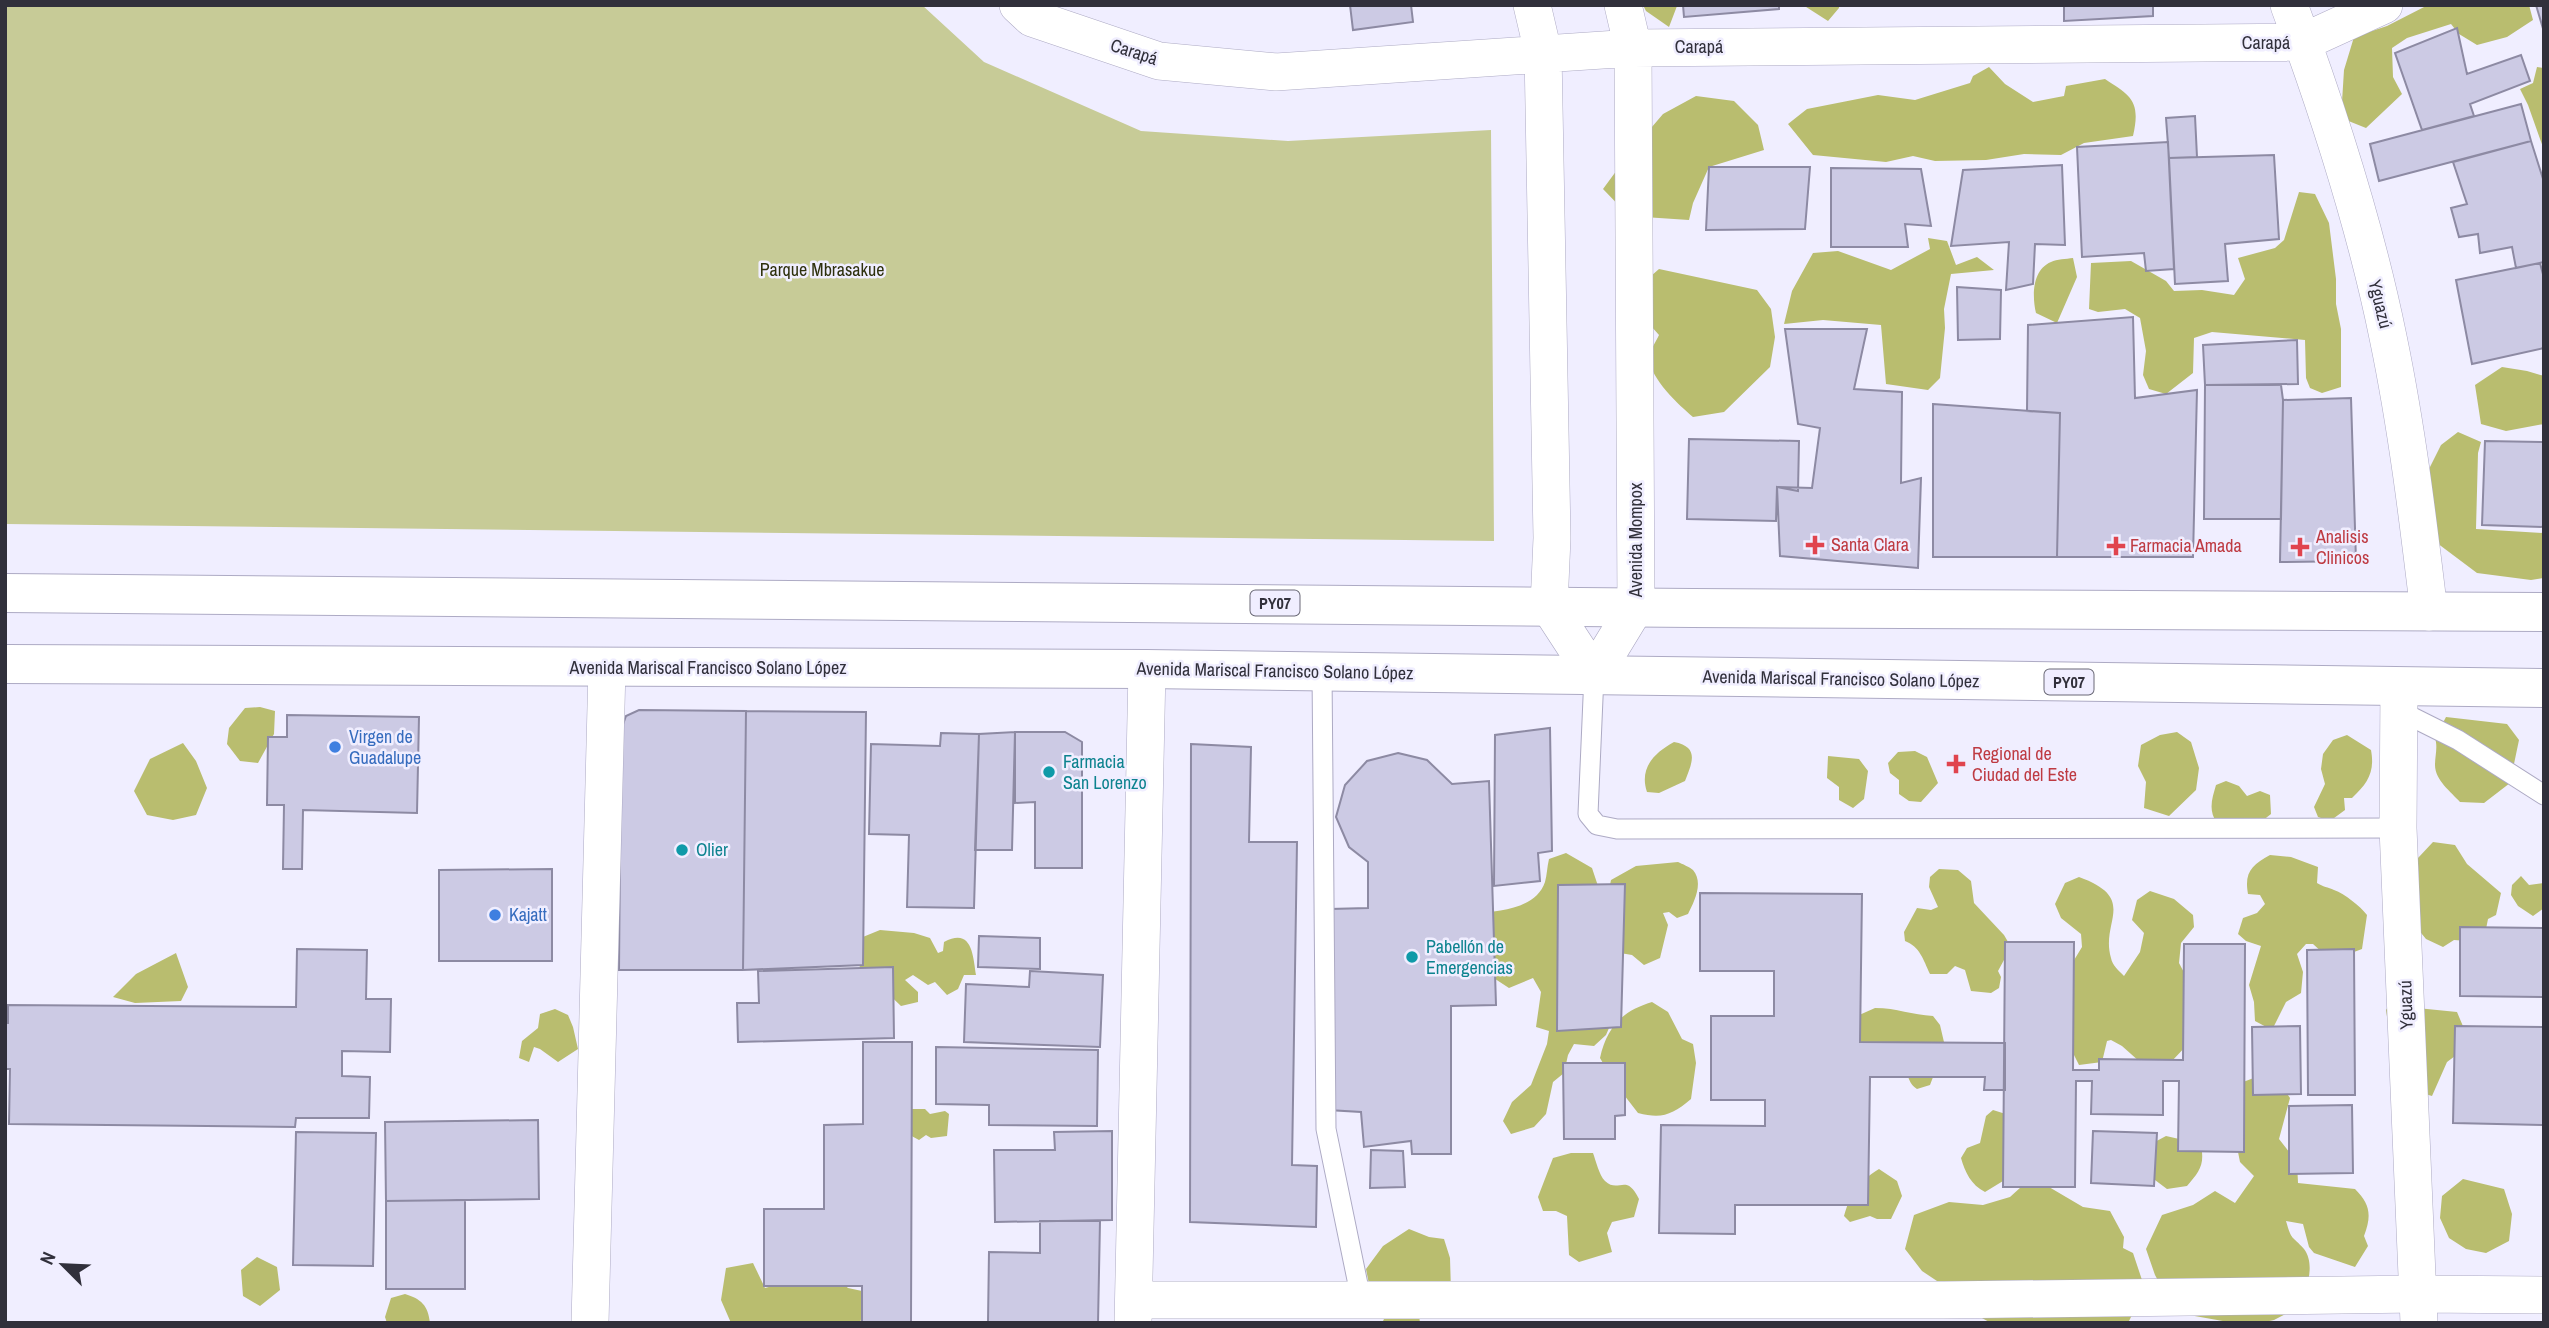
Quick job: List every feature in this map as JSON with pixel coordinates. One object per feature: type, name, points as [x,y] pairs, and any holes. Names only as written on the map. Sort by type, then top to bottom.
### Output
[{"type":"main road","name":"PY07","points":[[5,593],[1706,608],[2544,612]]},
{"type":"main road","name":"Avenida Mariscal Francisco Solano López","points":[[5,664],[1322,671],[1594,675],[2398,699],[2544,688]]},
{"type":"street","name":"Carapá","points":[[1018,5],[1032,18],[1159,61],[1276,72],[1542,52],[1633,48],[2303,42],[2384,5]]},
{"type":"street","points":[[1532,5],[1542,52],[1552,538],[1549,606],[1594,675]]},
{"type":"street","name":"Avenida Mompox","points":[[1594,675],[1636,606],[1633,48],[1622,5]]},
{"type":"street","name":"Yguazú","points":[[2289,5],[2351,188],[2388,337],[2412,474],[2429,612]]},
{"type":"street","points":[[590,1323],[607,668]]},
{"type":"street","points":[[1147,669],[1134,1311],[1361,1299],[1944,1311],[2418,1309],[2544,1295]]},
{"type":"street","name":"Yguazú","points":[[2398,699],[2398,828],[2418,1309]]},
{"type":"lane","points":[[1322,671],[1326,1129],[1361,1299]]},
{"type":"lane","points":[[1594,675],[1588,814],[1597,825],[1617,829],[2398,828]]},
{"type":"lane","points":[[2398,699],[2544,795]]},
{"type":"green space","name":"Parque Mbrasakue","points":[[5,5],[922,5],[984,62],[1141,131],[1288,141],[1491,130],[1494,541],[5,524]]},
{"type":"green space","points":[[1643,5],[1677,5],[1669,27],[1646,11]]},
{"type":"green space","points":[[1803,5],[1839,5],[1839,8],[1828,21]]},
{"type":"green space","points":[[2428,5],[2529,5],[2533,20],[2507,37],[2477,45],[2459,34],[2451,24],[2407,38],[2392,48],[2393,77],[2402,94],[2366,128],[2341,118],[2344,70],[2354,37],[2387,26]]},
{"type":"green space","points":[[1989,67],[2005,84],[2033,102],[2064,96],[2066,86],[2105,79],[2127,95],[2135,107],[2133,136],[2084,143],[2061,155],[2024,154],[1986,160],[1935,161],[1913,156],[1886,162],[1813,155],[1788,124],[1807,109],[1878,95],[1915,100],[1970,83],[1973,76]]},
{"type":"green space","points":[[2537,67],[2544,68],[2544,150],[2520,89],[2533,83]]},
{"type":"green space","points":[[1696,96],[1734,101],[1758,125],[1764,150],[1709,167],[1693,203],[1689,220],[1629,216],[1603,189],[1663,114]]},
{"type":"green space","points":[[2299,192],[2315,194],[2329,223],[2336,279],[2336,304],[2341,329],[2341,387],[2322,393],[2310,388],[2306,378],[2305,340],[2212,332],[2194,338],[2193,373],[2166,394],[2149,389],[2143,375],[2146,351],[2140,318],[2125,309],[2098,312],[2089,309],[2091,263],[2131,261],[2166,281],[2174,291],[2202,290],[2234,295],[2245,279],[2238,258],[2275,248],[2284,240]]},
{"type":"green space","points":[[1928,238],[1947,241],[1956,265],[1977,257],[1994,270],[1951,274],[1944,309],[1940,378],[1928,390],[1886,384],[1881,325],[1823,320],[1784,324],[1792,291],[1813,253],[1838,251],[1891,270],[1930,249]]},
{"type":"green space","points":[[2073,258],[2077,277],[2057,323],[2036,313],[2035,284],[2045,266],[2056,260]]},
{"type":"green space","points":[[1659,269],[1757,290],[1771,309],[1775,337],[1770,367],[1724,412],[1693,417],[1665,389],[1653,371],[1650,355],[1659,335],[1626,298]]},
{"type":"green space","points":[[2502,367],[2544,376],[2544,424],[2506,431],[2481,424],[2475,385]]},
{"type":"green space","points":[[2458,432],[2481,442],[2478,453],[2476,529],[2544,533],[2544,578],[2531,580],[2477,573],[2437,543],[2428,471],[2441,445]]},
{"type":"green space","points":[[260,707],[275,711],[274,734],[258,763],[240,761],[227,744],[229,728],[245,708]]},
{"type":"green space","points":[[2446,717],[2507,724],[2519,740],[2510,783],[2484,803],[2460,802],[2438,776],[2435,765],[2435,738]]},
{"type":"green space","points":[[2177,732],[2191,742],[2199,768],[2196,790],[2169,816],[2144,808],[2146,782],[2138,766],[2141,745],[2160,735]]},
{"type":"green space","points":[[2347,735],[2371,750],[2371,771],[2358,793],[2352,798],[2344,798],[2345,810],[2330,821],[2318,817],[2314,807],[2325,784],[2321,769],[2323,754],[2333,740]]},
{"type":"green space","points":[[1674,742],[1682,744],[1691,752],[1685,781],[1659,793],[1647,792],[1645,776],[1650,762]]},
{"type":"green space","points":[[183,743],[196,761],[207,788],[196,815],[173,820],[147,815],[134,791],[150,759]]},
{"type":"green space","points":[[1915,751],[1927,757],[1938,783],[1921,802],[1909,801],[1899,794],[1899,780],[1890,773],[1888,763],[1898,752]]},
{"type":"green space","points":[[1828,756],[1859,759],[1868,771],[1864,799],[1853,808],[1839,800],[1839,787],[1827,778]]},
{"type":"green space","points":[[2226,781],[2239,786],[2247,796],[2260,791],[2270,795],[2271,814],[2257,825],[2217,823],[2212,814],[2212,800],[2216,785]]},
{"type":"green space","points":[[2433,842],[2455,845],[2467,864],[2501,893],[2496,915],[2488,919],[2486,929],[2468,941],[2454,940],[2443,947],[2426,939],[2417,928],[2418,858]]},
{"type":"green space","points":[[1566,853],[1592,868],[1600,892],[1618,1007],[1606,1035],[1594,1046],[1574,1044],[1564,1073],[1553,1082],[1546,1114],[1534,1127],[1511,1134],[1503,1121],[1512,1102],[1531,1085],[1547,1044],[1549,1031],[1536,1027],[1541,992],[1533,978],[1509,988],[1486,973],[1475,914],[1516,907],[1534,898],[1545,882],[1549,859]]},
{"type":"green space","points":[[2270,855],[2291,857],[2318,867],[2317,883],[2343,894],[2367,915],[2362,949],[2346,955],[2324,954],[2313,944],[2306,944],[2297,954],[2303,972],[2301,993],[2286,1002],[2272,1030],[2255,1021],[2254,1002],[2249,985],[2261,946],[2246,941],[2238,934],[2243,918],[2257,913],[2265,904],[2260,895],[2248,894],[2247,880],[2254,866]]},
{"type":"green space","points":[[1678,862],[1692,869],[1696,875],[1698,886],[1695,898],[1688,914],[1677,918],[1669,912],[1663,913],[1668,925],[1660,958],[1644,965],[1632,955],[1620,953],[1608,895],[1611,880],[1636,866]]},
{"type":"green space","points":[[1939,869],[1958,870],[1971,881],[1974,903],[2004,935],[2011,947],[1998,971],[2001,977],[1999,988],[1991,993],[1971,991],[1965,970],[1955,966],[1947,974],[1930,974],[1918,950],[1905,941],[1904,932],[1917,908],[1931,910],[1938,907],[1929,887],[1930,877]]},
{"type":"green space","points":[[2521,876],[2529,885],[2544,883],[2544,908],[2533,916],[2518,906],[2511,895],[2512,885]]},
{"type":"green space","points":[[2079,877],[2097,885],[2108,894],[2113,903],[2109,945],[2113,963],[2124,976],[2140,952],[2144,933],[2132,920],[2137,900],[2150,891],[2174,899],[2193,915],[2194,927],[2181,943],[2179,963],[2188,980],[2188,1044],[2171,1062],[2140,1062],[2111,1040],[2107,1041],[2102,1062],[2079,1065],[2069,1045],[2065,975],[2082,947],[2081,934],[2061,918],[2055,904],[2065,883]]},
{"type":"green space","points":[[880,930],[914,933],[930,938],[938,953],[943,951],[944,942],[960,938],[969,945],[976,975],[964,975],[958,989],[947,995],[935,982],[928,985],[913,975],[905,980],[918,992],[918,1002],[901,1006],[855,962],[858,939]]},
{"type":"green space","points":[[176,953],[188,987],[181,1001],[135,1003],[113,997],[136,974]]},
{"type":"green space","points":[[2394,997],[2417,1008],[2457,1012],[2465,1031],[2459,1053],[2447,1062],[2432,1096],[2422,1093],[2389,1030],[2386,1010]]},
{"type":"green space","points":[[1652,1002],[1668,1012],[1682,1039],[1693,1044],[1696,1063],[1691,1099],[1672,1112],[1654,1116],[1638,1113],[1614,1082],[1600,1058],[1607,1037],[1617,1022],[1632,1010]]},
{"type":"green space","points":[[1875,1008],[1933,1016],[1940,1025],[1947,1055],[1938,1064],[1930,1085],[1917,1089],[1896,1059],[1875,1047],[1854,1040],[1857,1016]]},
{"type":"green space","points":[[555,1009],[568,1015],[578,1049],[558,1062],[534,1047],[529,1062],[519,1058],[522,1041],[538,1028],[540,1014]]},
{"type":"green space","points":[[2264,1074],[2283,1088],[2290,1098],[2279,1139],[2297,1162],[2298,1183],[2355,1189],[2367,1205],[2368,1222],[2364,1236],[2368,1246],[2355,1267],[2314,1253],[2309,1247],[2303,1224],[2286,1221],[2291,1235],[2308,1255],[2310,1270],[2301,1306],[2274,1320],[2260,1323],[2234,1323],[2189,1315],[2168,1299],[2155,1275],[2146,1249],[2162,1215],[2193,1205],[2215,1191],[2235,1203],[2254,1176],[2240,1162],[2236,1142],[2238,1084]]},
{"type":"green space","points":[[911,1109],[925,1109],[930,1114],[945,1111],[949,1114],[947,1136],[931,1138],[926,1135],[919,1140],[906,1133]]},
{"type":"green space","points":[[1993,1110],[2012,1116],[2003,1181],[1985,1192],[1969,1178],[1961,1158],[1967,1148],[1980,1143],[1986,1116]]},
{"type":"green space","points":[[2166,1136],[2201,1146],[2200,1168],[2187,1186],[2167,1189],[2147,1174],[2151,1144]]},
{"type":"green space","points":[[1571,1153],[1593,1153],[1605,1181],[1614,1186],[1630,1187],[1639,1199],[1634,1217],[1612,1222],[1607,1233],[1612,1252],[1579,1262],[1569,1255],[1567,1216],[1556,1211],[1543,1211],[1538,1197],[1553,1158]]},
{"type":"green space","points":[[1879,1169],[1897,1181],[1902,1196],[1891,1219],[1870,1216],[1850,1222],[1844,1216],[1852,1194],[1865,1179]]},
{"type":"green space","points":[[2032,1177],[2083,1207],[2110,1211],[2124,1237],[2123,1248],[2133,1253],[2145,1289],[2129,1321],[1991,1323],[1971,1312],[1949,1289],[1922,1271],[1905,1249],[1914,1215],[1949,1202],[1983,1205],[2010,1197]]},
{"type":"green space","points":[[2463,1179],[2504,1189],[2512,1214],[2509,1241],[2486,1253],[2466,1249],[2449,1238],[2440,1218],[2442,1196]]},
{"type":"green space","points":[[1409,1229],[1429,1237],[1444,1239],[1450,1258],[1451,1291],[1419,1315],[1420,1323],[1382,1323],[1384,1319],[1369,1284],[1366,1269],[1383,1246]]},
{"type":"green space","points":[[257,1257],[277,1267],[280,1290],[260,1306],[243,1296],[241,1270]]},
{"type":"green space","points":[[753,1263],[765,1288],[829,1271],[848,1288],[862,1291],[863,1312],[860,1323],[731,1323],[721,1300],[726,1268]]},
{"type":"green space","points":[[405,1294],[423,1304],[430,1323],[387,1323],[385,1317],[391,1298]]},
{"type":"building","points":[[1350,5],[1411,5],[1413,22],[1353,30]]},
{"type":"building","points":[[1683,5],[1779,5],[1779,9],[1684,17]]},
{"type":"building","points":[[2064,5],[2153,5],[2153,16],[2064,21]]},
{"type":"building","points":[[2536,5],[2544,5],[2544,32]]},
{"type":"building","points":[[2457,28],[2467,74],[2521,55],[2530,81],[2470,104],[2474,116],[2422,130],[2395,53]]},
{"type":"building","points":[[2521,104],[2531,141],[2379,181],[2370,144]]},
{"type":"building","points":[[2195,116],[2197,157],[2169,158],[2166,118]]},
{"type":"building","points":[[2531,141],[2544,182],[2544,262],[2516,268],[2512,247],[2480,253],[2478,234],[2459,237],[2451,208],[2467,204],[2453,162]]},
{"type":"building","points":[[2168,142],[2174,269],[2146,271],[2144,253],[2082,257],[2077,147]]},
{"type":"building","points":[[2274,155],[2279,239],[2225,244],[2228,281],[2175,284],[2169,158]]},
{"type":"building","points":[[2062,165],[2065,245],[2035,244],[2033,284],[2006,290],[2009,242],[1951,246],[1963,170]]},
{"type":"building","points":[[1709,167],[1810,167],[1805,229],[1706,230]]},
{"type":"building","points":[[1831,168],[1921,169],[1931,226],[1905,224],[1908,247],[1831,247]]},
{"type":"building","points":[[2540,263],[2544,278],[2544,348],[2472,364],[2456,280]]},
{"type":"building","points":[[1957,287],[2001,290],[2000,339],[1958,340]]},
{"type":"building","points":[[2133,317],[2135,398],[2197,390],[2193,557],[2057,557],[2060,413],[2027,411],[2028,325]]},
{"type":"building","points":[[1785,329],[1867,329],[1854,389],[1902,392],[1901,483],[1921,478],[1918,568],[1780,556],[1777,487],[1812,488],[1820,428],[1798,424]]},
{"type":"building","points":[[2297,340],[2298,384],[2205,385],[2203,345]]},
{"type":"building","points":[[2205,385],[2281,385],[2281,519],[2204,519]]},
{"type":"building","points":[[2351,398],[2356,561],[2280,562],[2283,400]]},
{"type":"building","points":[[1933,404],[2060,413],[2057,557],[1933,557]]},
{"type":"building","points":[[1689,439],[1799,441],[1798,491],[1777,487],[1776,521],[1687,519]]},
{"type":"building","points":[[2485,441],[2544,442],[2544,527],[2482,525]]},
{"type":"building","name":"Olier","points":[[639,710],[746,711],[743,970],[619,970],[621,730],[626,716]]},
{"type":"building","points":[[746,711],[866,712],[863,965],[743,970]]},
{"type":"building","points":[[287,715],[419,717],[417,813],[303,810],[302,869],[283,869],[284,805],[267,805],[268,737],[287,737]]},
{"type":"building","points":[[1550,728],[1552,851],[1538,853],[1540,881],[1494,886],[1495,735]]},
{"type":"building","name":"Farmacia San Lorenzo","points":[[1015,732],[1065,732],[1082,742],[1082,868],[1035,868],[1035,802],[1015,803]]},
{"type":"building","points":[[1015,732],[1012,850],[975,850],[979,734]]},
{"type":"building","points":[[941,733],[979,734],[974,908],[907,907],[909,835],[869,834],[871,744],[940,746]]},
{"type":"building","points":[[1191,744],[1251,747],[1249,842],[1297,842],[1292,1165],[1317,1166],[1316,1227],[1190,1222]]},
{"type":"building","name":"Pabellón de Emergencias","points":[[1398,753],[1427,760],[1452,784],[1489,781],[1496,1005],[1451,1006],[1451,1154],[1412,1154],[1411,1141],[1364,1147],[1361,1112],[1328,1110],[1330,909],[1368,908],[1368,862],[1349,847],[1336,817],[1345,785],[1367,761]]},
{"type":"building","name":"Kajatt","points":[[552,869],[552,961],[439,961],[439,870]]},
{"type":"building","points":[[1625,884],[1621,1027],[1557,1031],[1558,885]]},
{"type":"building","points":[[1700,893],[1862,894],[1860,1042],[2005,1043],[2005,1090],[1984,1090],[1985,1077],[1870,1077],[1868,1205],[1735,1205],[1735,1234],[1659,1233],[1661,1125],[1765,1126],[1765,1100],[1711,1100],[1711,1016],[1774,1016],[1774,971],[1700,971]]},
{"type":"building","points":[[2460,927],[2544,928],[2544,997],[2460,996]]},
{"type":"building","points":[[979,936],[1040,938],[1040,969],[978,967]]},
{"type":"building","points":[[2005,942],[2074,942],[2073,1070],[2099,1070],[2099,1059],[2183,1060],[2184,944],[2245,944],[2244,1152],[2178,1151],[2179,1081],[2163,1081],[2163,1115],[2091,1114],[2092,1081],[2076,1081],[2075,1187],[2003,1187]]},
{"type":"building","points":[[297,949],[367,950],[366,999],[391,999],[390,1052],[342,1051],[342,1076],[370,1077],[369,1118],[296,1118],[295,1127],[9,1124],[10,1069],[5,1069],[5,1023],[8,1023],[8,1005],[296,1007]]},
{"type":"building","points":[[2354,949],[2355,1095],[2308,1095],[2307,950]]},
{"type":"building","points":[[893,967],[894,1038],[738,1042],[737,1003],[759,1003],[758,971]]},
{"type":"building","points":[[1030,971],[1103,975],[1100,1047],[964,1042],[966,984],[1029,987]]},
{"type":"building","points":[[2300,1026],[2301,1094],[2253,1095],[2252,1027]]},
{"type":"building","points":[[2455,1026],[2544,1027],[2544,1125],[2453,1123]]},
{"type":"building","points":[[863,1042],[912,1042],[911,1323],[862,1323],[862,1286],[764,1286],[764,1209],[824,1209],[824,1125],[863,1124]]},
{"type":"building","points":[[936,1047],[1098,1050],[1097,1126],[989,1125],[989,1105],[936,1104]]},
{"type":"building","points":[[1563,1063],[1625,1063],[1625,1115],[1615,1116],[1615,1139],[1564,1139]]},
{"type":"building","points":[[2352,1105],[2353,1173],[2289,1174],[2289,1106]]},
{"type":"building","points":[[538,1120],[539,1199],[386,1201],[385,1122]]},
{"type":"building","points":[[1112,1131],[1112,1220],[995,1222],[994,1150],[1055,1150],[1054,1132]]},
{"type":"building","points":[[2093,1131],[2157,1133],[2154,1186],[2091,1183]]},
{"type":"building","points":[[296,1132],[376,1133],[373,1266],[293,1265]]},
{"type":"building","points":[[1371,1150],[1403,1151],[1405,1187],[1370,1188]]},
{"type":"building","points":[[465,1200],[465,1289],[386,1289],[386,1201]]},
{"type":"building","points":[[1040,1221],[1100,1221],[1098,1323],[988,1322],[989,1252],[1040,1253]]},
{"type":"place","name":"Santa Clara","points":[[1815,545]]},
{"type":"place","name":"Farmacia Amada","points":[[2116,546]]},
{"type":"place","name":"Analisis Clinicos","points":[[2300,547]]},
{"type":"place","name":"Virgen de Guadalupe","points":[[335,747]]},
{"type":"place","name":"Regional de Ciudad del Este","points":[[1956,764]]},
{"type":"place","name":"Farmacia San Lorenzo","points":[[1049,772]]},
{"type":"place","name":"Olier","points":[[682,850]]},
{"type":"place","name":"Kajatt","points":[[495,915]]},
{"type":"place","name":"Pabellón de Emergencias","points":[[1412,957]]}]
